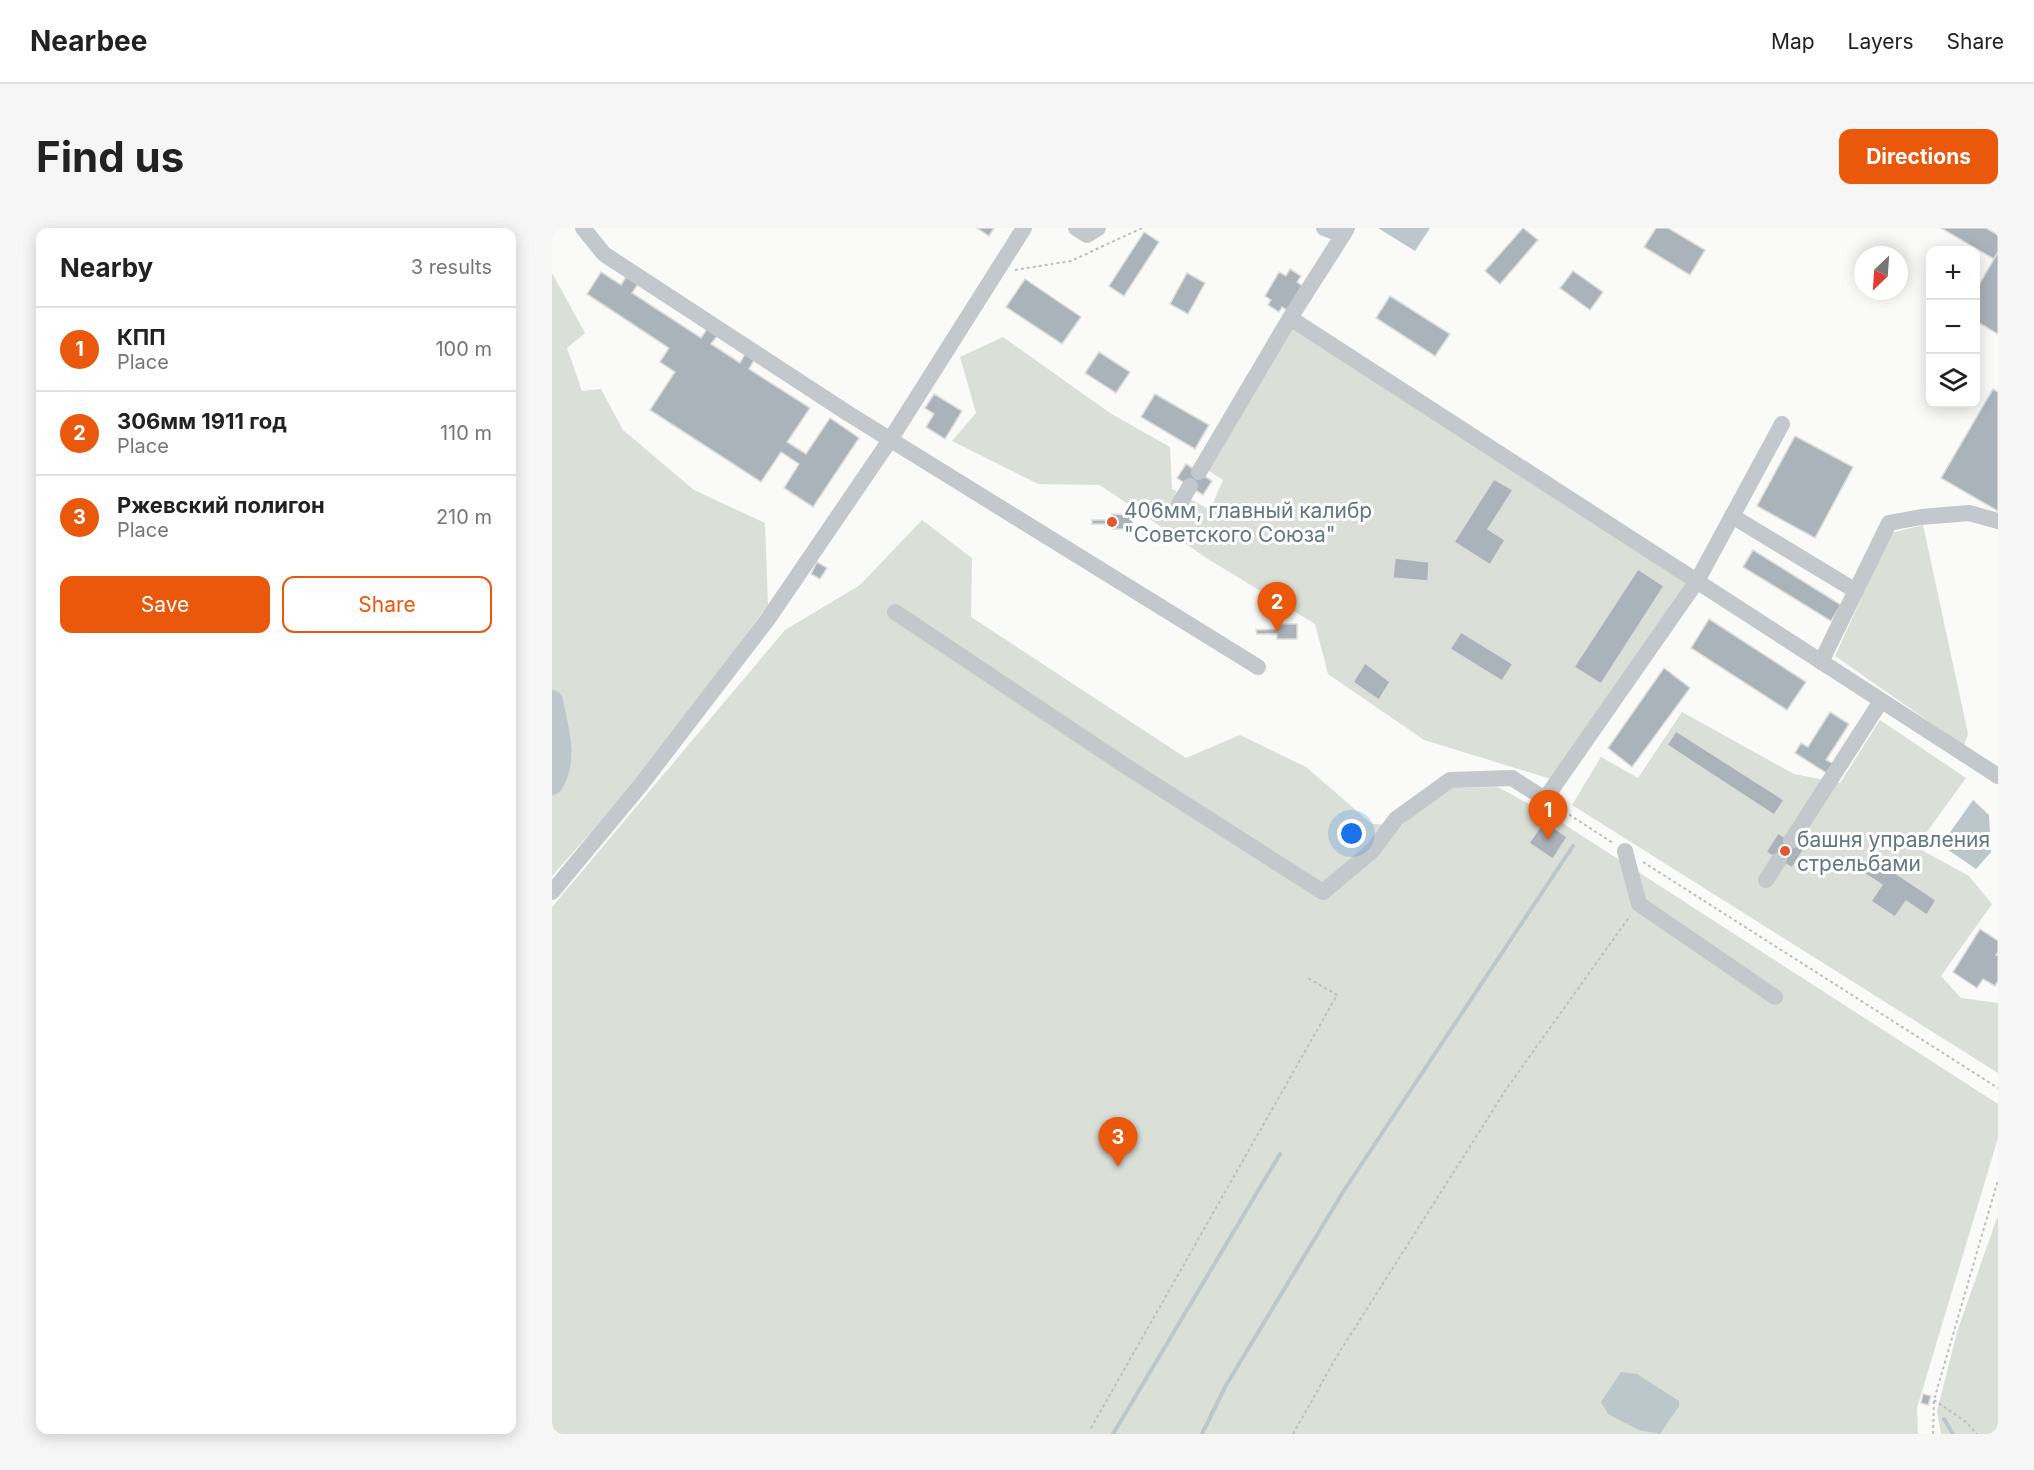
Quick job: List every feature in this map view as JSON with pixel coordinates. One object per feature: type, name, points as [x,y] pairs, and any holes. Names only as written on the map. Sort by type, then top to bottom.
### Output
[{"type":"lane","points":[[583,228],[604,254],[890,440],[1258,667]]},
{"type":"lane","points":[[552,892],[640,786],[768,619],[890,440],[992,282],[1024,228]]},
{"type":"lane","points":[[1076,228],[1087,235],[1098,228]]},
{"type":"lane","points":[[1178,506],[1290,318],[1345,231],[1324,228]]},
{"type":"lane","points":[[1290,318],[1998,776]]},
{"type":"lane","points":[[895,612],[1121,763],[1323,892],[1372,851],[1396,819],[1450,780],[1512,778],[1545,799],[1697,581],[1782,424]]},
{"type":"lane","points":[[1821,662],[1889,524],[1921,517],[1970,513],[1998,521]]},
{"type":"lane","points":[[1732,516],[1856,591]]},
{"type":"lane","points":[[1791,841],[1881,701]]},
{"type":"lane","points":[[1625,851],[1639,904],[1775,997]]},
{"type":"lane","points":[[1766,880],[1779,860]]},
{"type":"path","points":[[992,282],[1018,268],[1071,261],[1142,228]]},
{"type":"path","points":[[1558,808],[1998,1088]]},
{"type":"path","points":[[1293,1434],[1338,1356],[1507,1088],[1639,904]]},
{"type":"path","points":[[1090,1428],[1337,995],[1308,978]]},
{"type":"path","points":[[1933,1434],[1934,1400],[1998,1180]]},
{"type":"path","points":[[1934,1400],[1966,1422],[1977,1434]]},
{"type":"shaded area","points":[[1378,228],[1430,228],[1415,251]]},
{"type":"shaded area","points":[[552,273],[585,333],[567,348],[582,391],[601,389],[623,430],[694,490],[765,523],[768,605],[639,778],[552,876]]},
{"type":"shaded area","points":[[1291,324],[1690,583],[1551,779],[1424,740],[1328,674],[1315,624],[1208,559],[1100,485],[1038,484],[952,441],[976,413],[960,357],[1003,337],[1110,413],[1170,447],[1172,489],[1210,510],[1223,480],[1206,469]]},
{"type":"shaded area","points":[[922,520],[972,558],[971,617],[1186,758],[1240,735],[1306,767],[1372,824],[1402,825],[1448,788],[1498,787],[1556,819],[1998,1104],[1998,1138],[1917,1408],[1918,1434],[552,1434],[552,907],[785,630],[860,585]]},
{"type":"shaded area","points":[[1923,525],[1968,734],[1964,746],[1835,656],[1891,533]]},
{"type":"shaded area","points":[[1682,712],[1794,774],[1840,783],[1880,720],[1966,778],[1916,847],[1969,876],[1992,904],[1941,976],[1961,998],[1998,1003],[1998,1073],[1572,805],[1601,757],[1638,778]]},
{"type":"shaded area","points":[[1973,800],[1989,815],[1991,852],[1976,869],[1941,845]]},
{"type":"shaded area","points":[[1998,1215],[1998,1434],[1941,1434],[1937,1411],[1957,1332]]},
{"type":"shaded area","points":[[1621,1372],[1637,1374],[1679,1401],[1679,1406],[1660,1434],[1639,1430],[1608,1414],[1601,1402]]},
{"type":"building","points":[[977,228],[994,228],[989,236]]},
{"type":"building","points":[[1523,228],[1538,240],[1500,284],[1485,271]]},
{"type":"building","points":[[1656,228],[1668,228],[1705,250],[1690,275],[1644,247]]},
{"type":"building","points":[[1941,228],[1986,228],[1998,235],[1998,252],[1994,259],[1980,251],[1980,246],[1972,246]]},
{"type":"building","points":[[1144,232],[1159,242],[1124,296],[1109,286]]},
{"type":"building","points":[[1998,252],[1998,334],[1980,323],[1980,283]]},
{"type":"building","points":[[1290,269],[1301,276],[1297,282],[1302,286],[1287,310],[1282,307],[1279,312],[1268,305],[1271,300],[1265,296],[1279,272],[1286,276]]},
{"type":"building","points":[[1573,271],[1603,292],[1590,310],[1560,288]]},
{"type":"building","points":[[601,272],[621,285],[626,277],[638,284],[632,293],[701,338],[707,329],[717,336],[711,344],[740,363],[745,354],[754,360],[749,369],[810,408],[787,442],[806,454],[830,418],[859,438],[813,507],[784,488],[799,464],[781,452],[761,482],[650,410],[675,372],[660,362],[669,348],[587,294]]},
{"type":"building","points":[[1187,273],[1205,283],[1188,314],[1170,304]]},
{"type":"building","points":[[1025,279],[1081,317],[1062,344],[1006,307]]},
{"type":"building","points":[[1390,296],[1450,334],[1435,356],[1376,318]]},
{"type":"building","points":[[1099,352],[1130,372],[1116,393],[1085,373]]},
{"type":"building","points":[[1993,389],[1998,392],[1998,511],[1941,478]]},
{"type":"building","points":[[934,394],[962,411],[945,439],[926,427],[934,414],[925,408]]},
{"type":"building","points":[[1155,394],[1209,425],[1195,449],[1141,417]]},
{"type":"building","points":[[1795,436],[1853,467],[1815,538],[1757,506]]},
{"type":"building","points":[[1186,464],[1212,481],[1203,495],[1177,478]]},
{"type":"building","points":[[1494,479],[1513,490],[1488,529],[1505,540],[1490,565],[1454,542]]},
{"type":"building","name":"406мм, главный калибр \"Советского Союза\"","points":[[1112,514],[1132,515],[1133,529],[1112,529],[1112,524],[1092,524],[1092,520],[1112,520]]},
{"type":"building","points":[[1753,550],[1841,605],[1831,621],[1743,567]]},
{"type":"building","points":[[1395,558],[1429,562],[1428,581],[1393,578]]},
{"type":"building","points":[[817,562],[827,568],[820,579],[811,574]]},
{"type":"building","points":[[1638,569],[1664,586],[1601,684],[1574,667]]},
{"type":"building","points":[[1709,619],[1806,682],[1787,710],[1691,648]]},
{"type":"building","points":[[1277,624],[1297,624],[1297,639],[1277,639],[1277,634],[1257,634],[1256,630],[1277,629]]},
{"type":"building","points":[[1461,632],[1513,664],[1502,681],[1450,649]]},
{"type":"building","points":[[1365,663],[1390,682],[1379,700],[1353,682]]},
{"type":"building","points":[[1664,668],[1690,688],[1632,767],[1608,748]]},
{"type":"building","points":[[1830,712],[1849,724],[1826,760],[1834,764],[1828,774],[1795,753],[1801,743],[1808,747]]},
{"type":"building","points":[[1676,731],[1784,800],[1774,815],[1667,745]]},
{"type":"building","points":[[1544,821],[1567,837],[1553,859],[1529,843]]},
{"type":"building","name":"башня управления стрельбами","points":[[1778,833],[1804,849],[1792,868],[1766,852]]},
{"type":"building","points":[[1868,855],[1936,900],[1927,915],[1906,901],[1895,917],[1871,901],[1882,885],[1859,870]]},
{"type":"building","points":[[1980,929],[1998,941],[1996,955],[1998,956],[1998,981],[1995,986],[1983,979],[1977,988],[1953,972]]},
{"type":"building","points":[[1923,1394],[1931,1396],[1928,1405],[1921,1403]]},
{"type":"waterway","points":[[552,701],[560,743],[559,765],[552,784]]},
{"type":"waterway","points":[[1202,1434],[1225,1387],[1343,1192],[1573,846]]},
{"type":"waterway","points":[[1113,1434],[1280,1154]]},
{"type":"waterway","points":[[1944,1419],[1953,1434]]},
{"type":"place","name":"406мм, главный калибр \"Советского Союза\"","points":[[1112,522]]},
{"type":"place","name":"306мм 1911 год","points":[[1277,632]]},
{"type":"place","name":"КПП","points":[[1548,840]]},
{"type":"place","name":"башня управления стрельбами","points":[[1785,851]]},
{"type":"place","name":"Ржевский полигон","points":[[1118,1167]]}]
